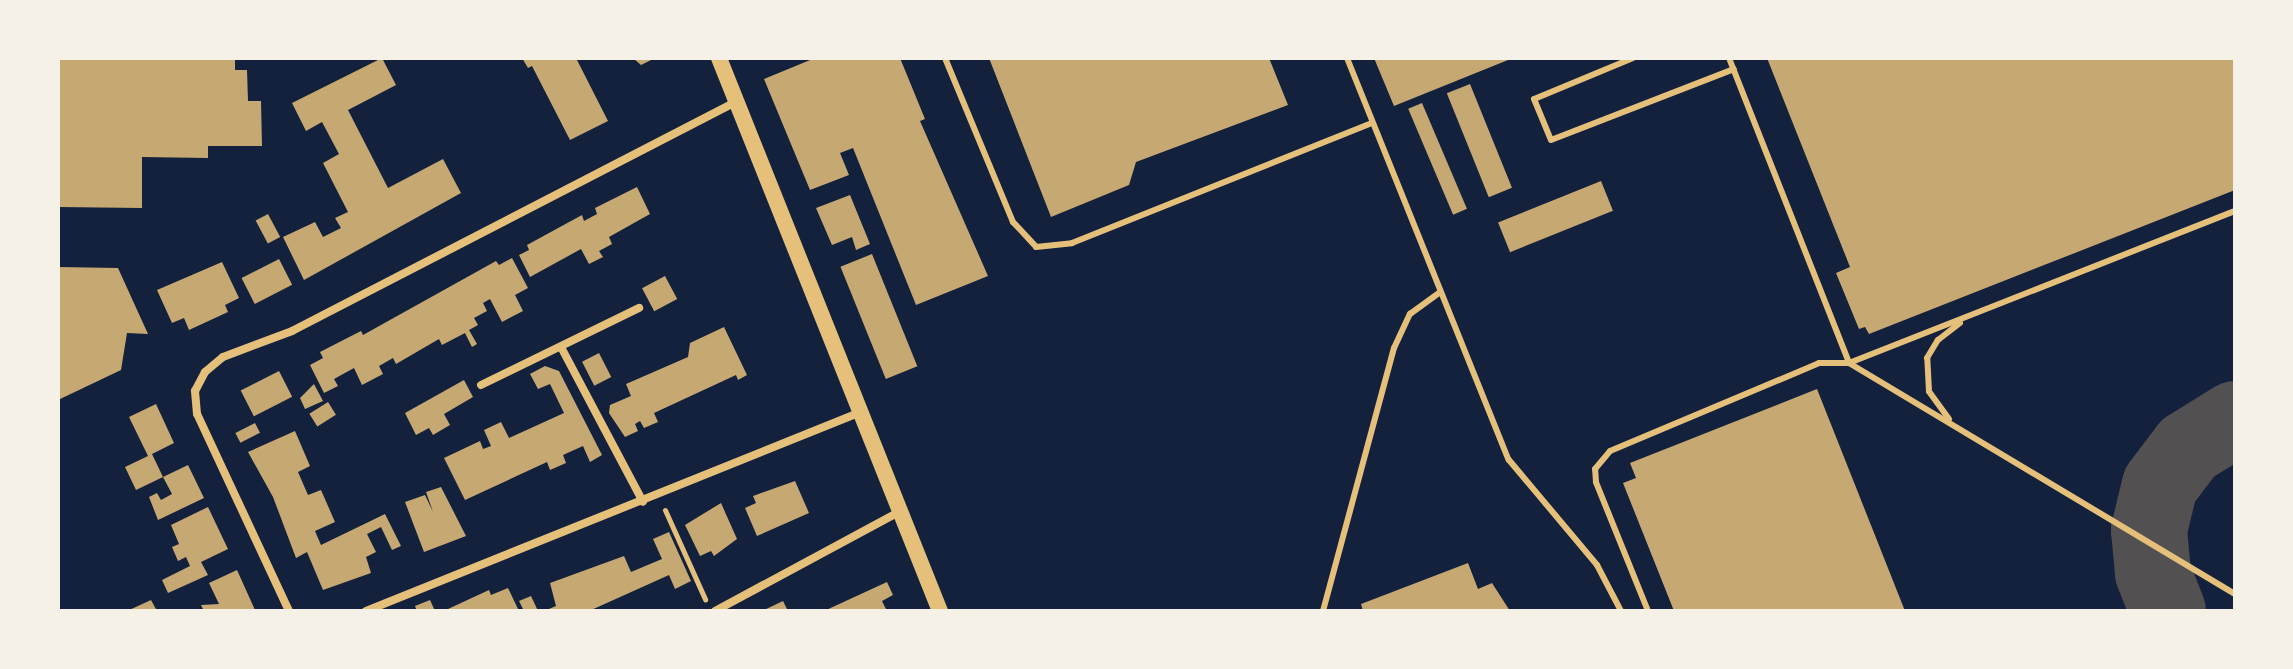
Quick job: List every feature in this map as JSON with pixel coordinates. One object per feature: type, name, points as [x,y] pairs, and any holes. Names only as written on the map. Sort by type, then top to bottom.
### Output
[{"type":"main road","points":[[719,58],[940,611]]},
{"type":"street","points":[[289,611],[197,414],[195,391],[223,357],[292,331],[736,102]]},
{"type":"street","points":[[481,385],[639,308]]},
{"type":"street","points":[[561,347],[643,502]]},
{"type":"street","points":[[366,611],[659,496],[861,412]]},
{"type":"street","points":[[713,611],[901,511]]},
{"type":"lane","points":[[945,58],[1013,222],[1036,247],[1072,243],[1372,123]]},
{"type":"lane","points":[[1347,58],[1509,460],[1597,565],[1621,611]]},
{"type":"lane","points":[[1633,58],[1534,99],[1551,140],[1734,69]]},
{"type":"lane","points":[[1729,58],[1849,363],[2235,594]]},
{"type":"lane","points":[[1648,611],[1596,482],[1601,459],[1819,363],[1849,363],[2235,211]]},
{"type":"lane","points":[[1323,611],[1394,348],[1410,314],[1440,292]]},
{"type":"lane","points":[[1954,424],[1929,391],[1927,358],[1938,340],[1965,319]]},
{"type":"path","points":[[659,496],[713,611]]},
{"type":"building","points":[[58,58],[235,58],[235,70],[247,70],[248,101],[261,101],[262,146],[208,146],[208,158],[142,157],[142,208],[58,207]]},
{"type":"building","points":[[382,58],[396,85],[348,110],[388,188],[443,159],[461,193],[304,280],[283,237],[315,222],[323,237],[341,228],[335,218],[348,212],[323,163],[339,154],[322,122],[306,131],[292,103]]},
{"type":"building","points":[[522,58],[576,58],[608,121],[570,140],[532,66],[528,68]]},
{"type":"building","points":[[633,58],[655,58],[641,65]]},
{"type":"building","points":[[815,58],[900,58],[925,119],[920,121],[988,276],[916,305],[853,148],[840,153],[849,175],[810,190],[764,79]]},
{"type":"building","points":[[989,58],[1269,58],[1288,105],[1136,162],[1129,185],[1051,217]]},
{"type":"building","points":[[1374,58],[1513,58],[1394,106]]},
{"type":"building","points":[[1767,58],[2235,58],[2235,190],[1869,334],[1865,327],[1859,329],[1836,273],[1850,267]]},
{"type":"building","points":[[1470,84],[1512,188],[1489,197],[1447,93]]},
{"type":"building","points":[[1422,103],[1467,209],[1453,215],[1408,109]]},
{"type":"building","points":[[1601,181],[1613,211],[1510,252],[1498,223]]},
{"type":"building","points":[[637,187],[650,214],[609,237],[612,244],[599,251],[603,257],[589,264],[581,249],[530,277],[519,255],[529,250],[527,245],[582,215],[584,221],[597,214],[595,208]]},
{"type":"building","points":[[850,195],[870,244],[856,250],[852,237],[832,245],[816,208]]},
{"type":"building","points":[[268,214],[280,237],[268,244],[256,221]]},
{"type":"building","points":[[872,254],[917,366],[886,379],[840,267]]},
{"type":"building","points":[[512,258],[528,288],[515,295],[523,311],[502,322],[490,299],[483,303],[487,311],[474,318],[478,325],[469,330],[477,344],[472,347],[465,333],[442,345],[439,339],[396,364],[393,358],[379,366],[383,374],[362,385],[354,368],[334,379],[338,386],[324,393],[310,365],[323,358],[320,352],[361,331],[363,335],[496,261],[499,265]]},
{"type":"building","points":[[279,259],[292,285],[255,304],[242,278]]},
{"type":"building","points":[[222,262],[239,298],[225,305],[228,312],[189,330],[184,318],[172,323],[157,290]]},
{"type":"building","points":[[58,267],[118,268],[148,334],[127,333],[121,370],[58,400]]},
{"type":"building","points":[[665,276],[677,299],[654,311],[642,288]]},
{"type":"building","points":[[724,327],[747,375],[738,380],[736,375],[654,413],[658,422],[644,428],[640,421],[635,424],[638,431],[625,437],[609,413],[610,405],[631,396],[626,384],[688,357],[690,343]]},
{"type":"building","points":[[599,353],[611,377],[594,386],[582,362]]},
{"type":"building","points":[[545,366],[559,371],[602,455],[590,462],[583,446],[563,455],[566,463],[550,470],[547,462],[465,500],[444,458],[480,441],[483,449],[491,446],[484,430],[501,422],[509,438],[564,413],[550,384],[538,389],[530,374]]},
{"type":"building","points":[[279,371],[292,397],[254,416],[241,391]]},
{"type":"building","points":[[464,380],[473,397],[444,414],[450,425],[433,435],[429,428],[416,435],[405,413]]},
{"type":"building","points":[[314,384],[323,401],[305,409],[300,398]]},
{"type":"building","points":[[1817,389],[1905,611],[1674,611],[1623,483],[1636,478],[1630,463]]},
{"type":"building","points":[[328,402],[336,415],[317,426],[309,414]]},
{"type":"building","points":[[156,404],[174,443],[152,454],[163,477],[136,490],[125,467],[148,456],[129,417]]},
{"type":"building","points":[[255,423],[260,433],[240,443],[235,433]]},
{"type":"building","points":[[295,431],[310,466],[298,472],[308,495],[321,490],[335,522],[315,531],[321,545],[385,514],[401,546],[392,550],[381,527],[367,534],[376,552],[366,557],[371,573],[323,590],[307,552],[296,558],[273,497],[248,452]]},
{"type":"building","points":[[188,465],[204,498],[158,520],[149,497],[157,493],[161,500],[172,494],[163,477]]},
{"type":"building","points":[[795,481],[809,513],[757,536],[745,508],[756,503],[753,496]]},
{"type":"building","points":[[441,487],[466,536],[424,552],[405,502],[425,495],[433,512],[426,492]]},
{"type":"building","points":[[721,503],[737,539],[714,556],[711,551],[700,556],[685,525]]},
{"type":"building","points":[[208,507],[228,549],[201,562],[208,575],[168,593],[162,580],[190,566],[186,557],[178,561],[172,547],[179,544],[171,525]]},
{"type":"building","points":[[669,532],[691,581],[675,589],[669,575],[589,611],[544,611],[556,606],[550,583],[624,556],[631,572],[662,559],[653,539]]},
{"type":"building","points":[[1468,563],[1478,589],[1492,583],[1510,611],[1363,611],[1361,604]]},
{"type":"building","points":[[237,570],[255,610],[204,611],[201,605],[219,604],[209,583]]},
{"type":"building","points":[[887,582],[893,595],[882,601],[887,611],[824,611]]},
{"type":"building","points":[[508,588],[519,611],[448,609],[489,590],[491,595]]},
{"type":"building","points":[[531,596],[538,611],[524,611],[519,601]]},
{"type":"building","points":[[151,600],[157,611],[127,611]]},
{"type":"building","points":[[430,600],[435,611],[417,611],[415,606]]},
{"type":"building","points":[[783,601],[788,611],[762,611]]},
{"type":"taxiway","points":[[2168,611],[2153,573],[2149,530],[2160,485],[2188,448],[2235,419]]}]
